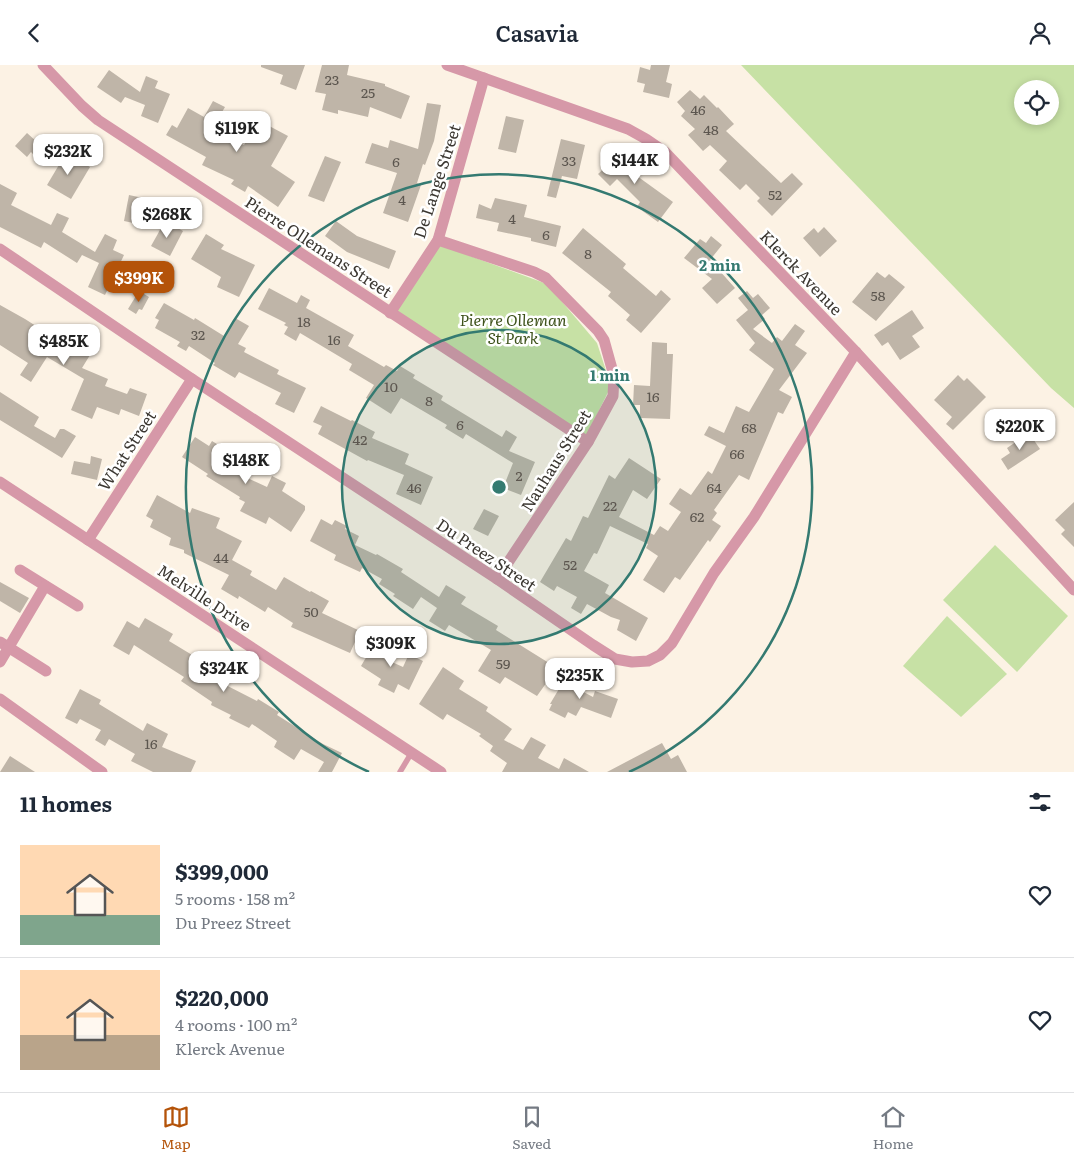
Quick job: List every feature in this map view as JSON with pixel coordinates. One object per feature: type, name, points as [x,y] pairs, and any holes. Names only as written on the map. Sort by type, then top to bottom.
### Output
[{"type":"street","name":"Pierre Ollemans Street","points":[[43,65],[98,120],[588,442]]},
{"type":"street","name":"Klerck Avenue","points":[[447,65],[628,129],[665,152],[856,352],[1074,590]]},
{"type":"street","name":"De Lange Street","points":[[390,313],[438,240],[484,79]]},
{"type":"street","name":"Nauhaus Street","points":[[438,240],[534,272],[546,278],[598,331],[604,341],[614,376],[613,396],[588,442],[498,579]]},
{"type":"street","name":"Du Preez Street","points":[[0,249],[192,379],[498,579],[592,645],[615,659],[632,662],[648,661],[660,655],[672,643],[714,573],[754,517],[856,352]]},
{"type":"street","name":"What Street","points":[[88,540],[192,379]]},
{"type":"street","name":"Melville Drive","points":[[0,482],[442,772]]},
{"type":"street","points":[[20,570],[78,606]]},
{"type":"street","points":[[0,662],[4,645],[44,586]]},
{"type":"street","points":[[4,645],[46,671]]},
{"type":"street","points":[[0,699],[102,772]]},
{"type":"lane","points":[[400,772],[412,753]]},
{"type":"green space","points":[[741,65],[1074,65],[1074,408],[1051,388]]},
{"type":"green space","name":"Pierre Olleman St Park","points":[[440,245],[547,284],[597,343],[611,386],[585,439],[394,314]]},
{"type":"green space","points":[[995,545],[1068,616],[1017,672],[943,600]]},
{"type":"green space","points":[[947,616],[1007,674],[961,717],[903,666]]},
{"type":"building","points":[[261,65],[305,65],[296,90],[280,84],[283,75],[261,67]]},
{"type":"building","points":[[322,65],[349,65],[347,75],[385,84],[385,86],[410,96],[401,119],[370,107],[368,117],[338,110],[338,114],[322,110],[326,94],[315,92]]},
{"type":"building","points":[[651,65],[670,65],[666,82],[672,84],[669,98],[643,92],[645,84],[637,82],[640,67],[650,70]]},
{"type":"building","points":[[109,70],[140,92],[146,76],[158,81],[155,88],[170,94],[158,123],[141,116],[145,105],[125,97],[121,103],[97,87]]},
{"type":"building","points":[[690,90],[700,99],[704,95],[718,107],[734,124],[726,131],[781,183],[792,173],[803,184],[772,216],[757,201],[760,198],[746,184],[740,190],[719,170],[727,161],[710,145],[703,151],[688,135],[695,129],[681,116],[685,111],[677,102]]},
{"type":"building","points":[[213,101],[225,107],[211,131],[244,145],[258,120],[288,136],[271,166],[295,182],[278,207],[248,186],[245,192],[231,184],[234,180],[202,165],[206,157],[166,135],[172,125],[177,128],[188,108],[204,117]]},
{"type":"building","points":[[427,103],[441,105],[434,141],[425,165],[423,164],[417,183],[421,185],[408,222],[383,213],[397,173],[365,163],[372,143],[388,148],[390,140],[418,149]]},
{"type":"building","points":[[506,116],[524,120],[516,153],[498,149]]},
{"type":"building","points":[[27,133],[48,152],[40,161],[31,152],[27,157],[15,146]]},
{"type":"building","points":[[561,139],[585,145],[577,179],[562,176],[556,198],[547,196]]},
{"type":"building","points":[[612,148],[626,162],[631,157],[644,169],[637,176],[673,202],[658,222],[637,207],[640,202],[617,179],[610,186],[598,174],[609,164],[603,158]]},
{"type":"building","points":[[66,153],[90,167],[71,199],[47,185]]},
{"type":"building","points":[[325,156],[341,162],[324,202],[308,196]]},
{"type":"building","points":[[0,184],[17,193],[11,205],[51,225],[57,213],[69,218],[62,232],[95,252],[105,234],[117,240],[113,250],[124,255],[105,295],[88,287],[99,263],[82,255],[77,263],[44,242],[41,248],[0,227]]},
{"type":"building","points":[[129,195],[152,200],[147,226],[124,221]]},
{"type":"building","points":[[495,198],[527,205],[524,217],[561,226],[556,247],[531,241],[531,238],[497,231],[499,223],[476,218],[479,204],[491,209]]},
{"type":"building","points":[[165,221],[183,231],[170,256],[151,246]]},
{"type":"building","points":[[336,221],[357,236],[396,251],[389,269],[347,252],[325,236]]},
{"type":"building","points":[[824,227],[837,241],[820,257],[803,238],[814,228],[818,233]]},
{"type":"building","points":[[583,228],[626,264],[623,268],[656,296],[661,290],[671,299],[641,333],[626,320],[630,315],[608,296],[611,292],[562,253]]},
{"type":"building","points":[[206,234],[224,245],[221,249],[255,265],[239,297],[217,287],[221,277],[191,259]]},
{"type":"building","points":[[711,236],[722,245],[710,260],[735,288],[717,304],[702,288],[712,279],[684,258],[700,239],[706,243]]},
{"type":"building","points":[[877,272],[885,278],[889,274],[905,287],[876,321],[852,302]]},
{"type":"building","points":[[269,288],[297,303],[301,295],[310,300],[306,308],[354,335],[348,346],[384,367],[386,365],[397,371],[400,366],[415,375],[413,378],[443,396],[441,400],[502,437],[506,430],[517,437],[509,451],[535,462],[521,495],[503,488],[513,463],[466,434],[463,439],[445,428],[447,425],[401,398],[391,414],[366,398],[374,385],[349,370],[352,364],[300,333],[296,341],[284,334],[288,327],[284,325],[286,323],[258,309]]},
{"type":"building","points":[[139,291],[149,297],[142,310],[139,309],[136,314],[128,309]]},
{"type":"building","points":[[747,291],[753,298],[758,294],[770,308],[762,315],[765,319],[753,329],[772,343],[777,337],[782,341],[795,324],[805,331],[795,345],[807,353],[779,390],[792,397],[783,414],[778,412],[749,480],[739,475],[714,510],[717,513],[712,520],[721,526],[710,542],[708,540],[680,580],[675,577],[664,593],[643,580],[658,556],[646,548],[648,544],[610,526],[597,554],[594,553],[584,571],[609,585],[605,593],[648,618],[636,641],[617,630],[620,620],[587,604],[581,614],[571,608],[577,597],[557,586],[554,591],[540,582],[566,538],[571,541],[583,516],[588,518],[609,475],[615,479],[629,458],[661,479],[647,499],[633,490],[619,517],[654,535],[660,526],[668,531],[681,512],[669,504],[680,488],[691,495],[708,471],[712,474],[726,446],[704,435],[709,426],[724,433],[736,406],[749,412],[774,369],[749,350],[755,343],[736,320],[748,310],[738,298]]},
{"type":"building","points":[[164,303],[194,320],[195,318],[224,336],[235,318],[249,326],[238,344],[246,348],[244,352],[279,370],[277,374],[306,388],[294,413],[275,404],[281,393],[239,372],[235,378],[213,365],[215,363],[189,346],[186,351],[177,346],[180,342],[155,328],[159,320],[155,318]]},
{"type":"building","points":[[0,305],[61,342],[63,339],[90,355],[82,368],[108,379],[105,386],[127,394],[130,388],[147,394],[139,416],[121,409],[119,415],[97,407],[92,419],[71,410],[84,379],[47,357],[31,382],[20,375],[28,363],[0,345]]},
{"type":"building","points":[[912,310],[924,328],[912,336],[920,347],[900,360],[888,342],[882,346],[874,335]]},
{"type":"building","points":[[652,342],[667,343],[667,354],[673,354],[670,419],[640,418],[640,405],[633,405],[634,385],[650,386]]},
{"type":"building","points":[[958,375],[964,381],[967,378],[986,397],[953,430],[946,424],[952,417],[934,400]]},
{"type":"building","points":[[0,392],[39,417],[34,426],[55,438],[60,429],[64,429],[76,436],[62,458],[0,420]]},
{"type":"building","points":[[321,406],[375,432],[372,438],[409,454],[405,464],[433,477],[421,505],[396,494],[404,475],[367,461],[318,434],[322,426],[313,422]]},
{"type":"building","points":[[1029,433],[1040,449],[1008,470],[1001,459],[1010,453],[1007,448]]},
{"type":"building","points":[[195,437],[209,446],[212,441],[246,462],[239,474],[267,487],[272,476],[286,483],[282,491],[305,506],[305,510],[291,532],[269,517],[266,524],[240,511],[245,502],[239,499],[240,497],[206,476],[208,474],[182,457]]},
{"type":"building","points":[[91,456],[102,459],[97,480],[71,474],[74,461],[90,464]]},
{"type":"building","points":[[157,495],[190,513],[192,508],[220,518],[216,528],[242,541],[232,560],[252,571],[250,575],[276,590],[284,577],[329,601],[322,613],[360,631],[350,653],[291,627],[293,623],[268,607],[265,612],[239,596],[238,599],[221,589],[229,575],[184,553],[184,550],[169,545],[171,538],[150,527],[153,520],[146,516]]},
{"type":"building","points":[[1074,502],[1074,547],[1061,534],[1065,530],[1055,520]]},
{"type":"building","points":[[484,509],[499,516],[488,536],[473,529]]},
{"type":"building","points":[[321,519],[332,525],[335,520],[347,526],[345,529],[359,536],[355,545],[377,554],[403,569],[401,572],[439,597],[446,585],[466,597],[461,604],[498,626],[496,630],[557,668],[537,696],[505,677],[500,684],[478,671],[491,650],[449,625],[445,631],[429,621],[437,608],[421,597],[413,609],[379,584],[382,579],[362,568],[360,572],[334,560],[336,555],[310,541]]},
{"type":"building","points":[[0,582],[29,598],[20,613],[0,601]]},
{"type":"building","points":[[145,618],[173,634],[169,641],[217,670],[212,678],[257,701],[258,699],[279,712],[277,715],[323,744],[342,753],[332,772],[318,772],[324,762],[301,749],[294,760],[274,747],[277,741],[252,724],[249,728],[229,718],[231,715],[211,705],[212,702],[181,681],[184,677],[134,645],[129,655],[113,646],[127,621],[139,628]]},
{"type":"building","points":[[377,639],[389,647],[383,658],[403,667],[409,654],[423,661],[409,690],[398,684],[394,693],[378,685],[381,679],[361,666]]},
{"type":"building","points":[[443,667],[464,681],[459,689],[488,707],[486,711],[512,729],[504,740],[523,750],[531,737],[546,745],[538,758],[559,769],[564,758],[589,772],[502,772],[507,763],[490,751],[493,746],[479,736],[481,734],[447,714],[443,720],[419,704]]},
{"type":"building","points":[[569,672],[579,677],[574,687],[593,697],[595,691],[618,699],[611,718],[581,707],[576,716],[568,712],[565,718],[549,710],[552,704],[550,704]]},
{"type":"building","points":[[80,689],[101,700],[99,704],[143,731],[147,723],[168,734],[162,747],[196,761],[191,772],[153,772],[131,761],[135,754],[109,739],[105,746],[95,740],[101,730],[80,719],[77,724],[65,718]]},
{"type":"building","points":[[662,743],[671,759],[678,755],[687,772],[607,772]]},
{"type":"building","points":[[10,756],[35,772],[0,772]]}]
